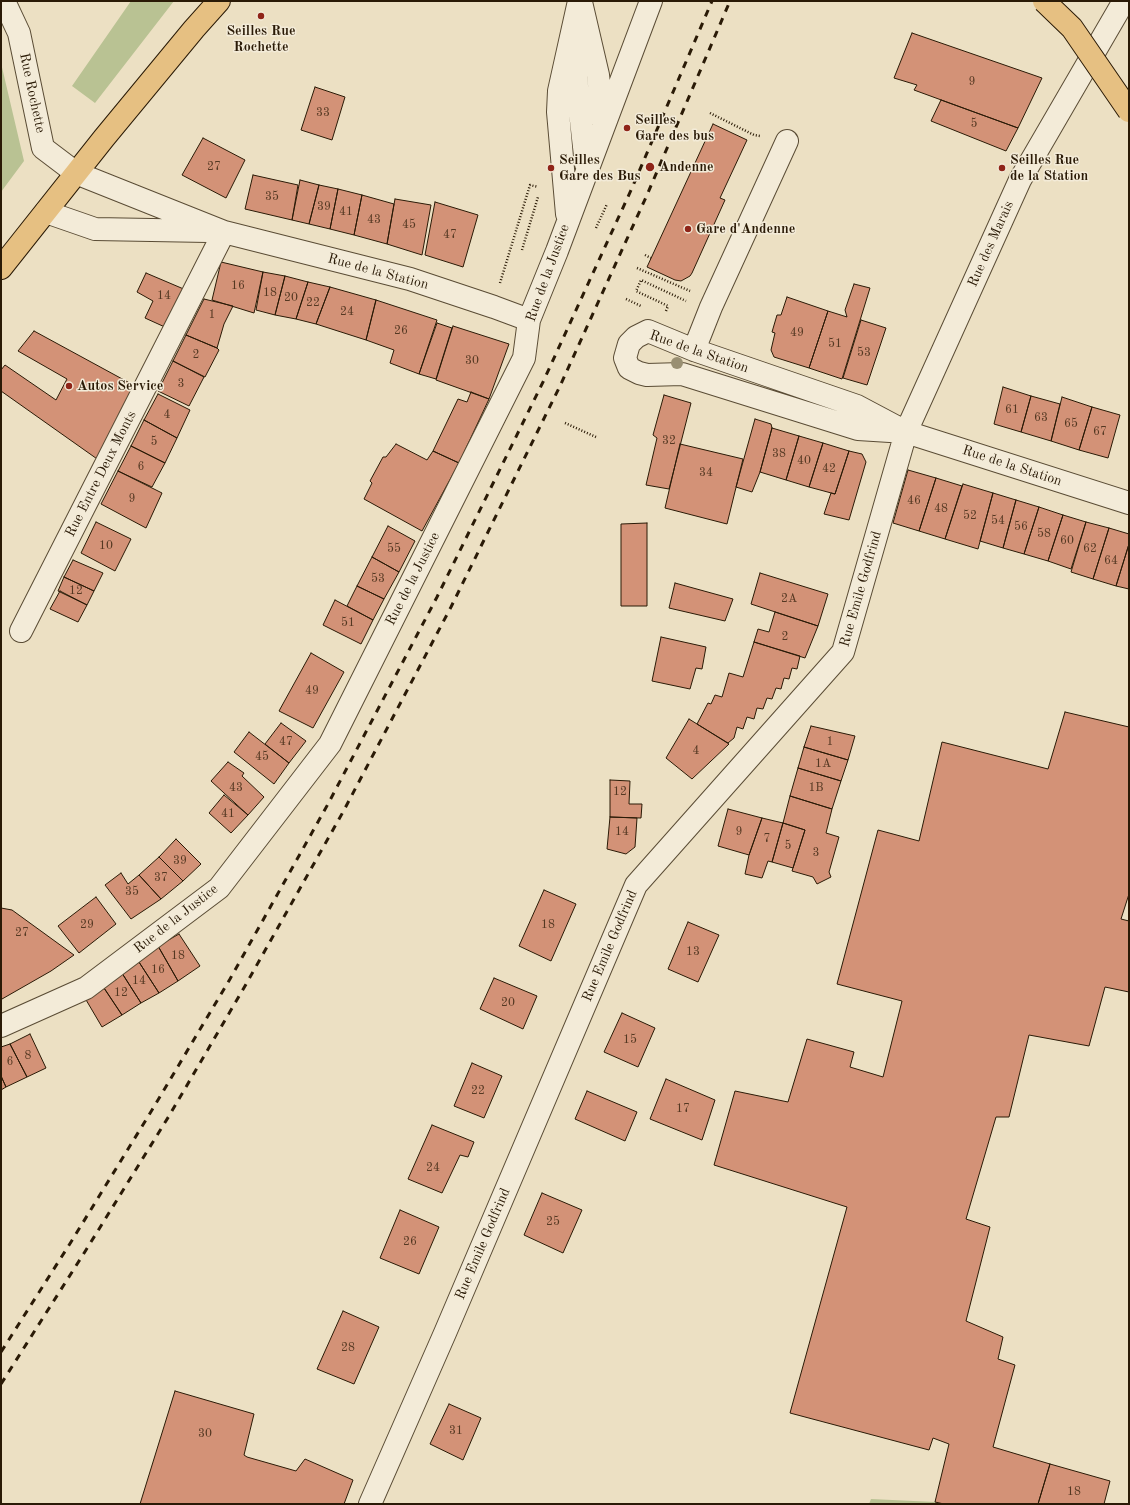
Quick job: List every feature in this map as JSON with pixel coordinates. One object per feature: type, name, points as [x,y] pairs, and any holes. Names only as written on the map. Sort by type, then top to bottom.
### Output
[{"type":"main road","points":[[1,268],[76,173],[189,35],[219,1]]},
{"type":"main road","points":[[1044,1],[1072,28],[1129,111]]},
{"type":"street","name":"Rue Rochette","points":[[4,1],[19,33],[43,148],[76,173]]},
{"type":"street","points":[[568,219],[558,112],[559,91],[580,1]]},
{"type":"street","points":[[580,1],[598,75],[604,124]]},
{"type":"street","name":"Rue de la Justice","points":[[1,1026],[86,988],[219,888],[330,744],[524,358],[529,320],[557,251],[651,1]]},
{"type":"street","name":"Rue des Marais","points":[[906,432],[1020,180],[1124,1]]},
{"type":"street","points":[[571,35],[587,169]]},
{"type":"street","points":[[694,350],[711,307],[787,141]]},
{"type":"street","name":"Rue de la Station","points":[[76,173],[224,232],[410,279],[529,320]]},
{"type":"street","name":"Rue de la Station","points":[[46,212],[95,229],[224,232]]},
{"type":"street","name":"Rue Entre Deux Monts","points":[[21,632],[224,232]]},
{"type":"street","name":"Rue de la Station","points":[[906,432],[858,429],[682,374],[647,375],[639,373],[629,368],[625,358],[629,344],[636,337],[648,331],[694,350],[858,406],[906,432],[1126,501]]},
{"type":"street","name":"Rue Emile Godfrind","points":[[370,1504],[445,1333],[636,885],[843,652],[906,432]]},
{"type":"path","points":[[710,113],[754,135],[787,141]]},
{"type":"path","points":[[503,272],[530,185],[541,188]]},
{"type":"path","points":[[522,250],[539,195]]},
{"type":"path","points":[[595,230],[607,204]]},
{"type":"path","points":[[645,255],[651,258]]},
{"type":"path","points":[[637,268],[694,293]]},
{"type":"path","points":[[663,317],[668,306],[636,291],[641,280],[690,302]]},
{"type":"path","points":[[626,299],[644,308]]},
{"type":"path","points":[[565,423],[596,437]]},
{"type":"green space","points":[[131,1],[174,1],[95,103],[72,86]]},
{"type":"green space","points":[[1,63],[24,161],[1,192]]},
{"type":"green space","points":[[871,1499],[935,1502],[944,1504],[869,1504]]},
{"type":"building","points":[[912,33],[1042,78],[1018,128],[914,90],[917,85],[894,78]]},
{"type":"building","points":[[315,87],[345,97],[332,140],[301,130]]},
{"type":"building","points":[[941,100],[1018,128],[1006,151],[931,121]]},
{"type":"building","name":"Gare d'Andenne","points":[[713,124],[747,140],[720,198],[725,200],[692,273],[690,276],[681,281],[675,280],[647,267]]},
{"type":"building","points":[[203,138],[245,160],[226,198],[182,175]]},
{"type":"building","points":[[253,175],[298,185],[292,220],[245,209]]},
{"type":"building","points":[[300,180],[319,185],[309,224],[292,220]]},
{"type":"building","points":[[319,185],[338,189],[330,229],[309,224]]},
{"type":"building","points":[[338,189],[362,195],[354,235],[330,229]]},
{"type":"building","points":[[362,195],[394,204],[387,244],[354,235]]},
{"type":"building","points":[[395,199],[431,205],[422,255],[387,244]]},
{"type":"building","points":[[435,202],[478,215],[463,267],[425,255]]},
{"type":"building","points":[[221,262],[263,272],[254,313],[212,300]]},
{"type":"building","points":[[263,272],[285,276],[275,315],[256,310]]},
{"type":"building","points":[[146,273],[186,290],[167,328],[145,318],[153,301],[137,292]]},
{"type":"building","points":[[285,276],[308,282],[296,319],[275,315]]},
{"type":"building","points":[[308,282],[330,287],[316,324],[296,319]]},
{"type":"building","points":[[854,284],[870,288],[842,379],[809,368],[828,311],[847,317],[845,310]]},
{"type":"building","points":[[330,287],[376,300],[366,340],[316,324]]},
{"type":"building","points":[[787,297],[828,311],[809,368],[774,357],[771,350],[775,333],[772,332],[777,315],[781,315]]},
{"type":"building","points":[[204,299],[233,306],[224,324],[217,348],[186,335]]},
{"type":"building","points":[[376,300],[437,320],[419,374],[390,363],[394,350],[366,340]]},
{"type":"building","points":[[861,320],[886,328],[867,385],[843,378]]},
{"type":"building","points":[[437,323],[452,328],[436,379],[419,374]]},
{"type":"building","points":[[453,326],[509,344],[489,399],[436,380]]},
{"type":"building","points":[[34,331],[137,387],[100,461],[1,391],[1,370],[5,365],[56,400],[67,379],[18,351]]},
{"type":"building","points":[[186,335],[219,350],[205,377],[173,361]]},
{"type":"building","points":[[173,361],[204,377],[189,406],[158,391]]},
{"type":"building","points":[[1003,387],[1031,396],[1021,432],[994,424]]},
{"type":"building","points":[[471,392],[489,399],[459,463],[433,451],[458,399],[467,402]]},
{"type":"building","points":[[158,394],[190,410],[177,438],[144,420]]},
{"type":"building","points":[[664,395],[691,403],[669,489],[646,485],[657,438],[653,435]]},
{"type":"building","points":[[1031,396],[1060,404],[1051,441],[1021,432]]},
{"type":"building","points":[[1062,397],[1092,407],[1079,450],[1051,441]]},
{"type":"building","points":[[1092,407],[1120,415],[1108,458],[1079,450]]},
{"type":"building","points":[[755,419],[771,424],[772,428],[760,472],[752,492],[736,487]]},
{"type":"building","points":[[144,420],[177,438],[165,463],[131,446]]},
{"type":"building","points":[[772,428],[799,436],[786,480],[760,472]]},
{"type":"building","points":[[799,436],[823,443],[809,487],[786,480]]},
{"type":"building","points":[[823,443],[849,451],[835,494],[809,487]]},
{"type":"building","points":[[396,444],[427,460],[433,451],[459,463],[422,531],[364,499],[372,483],[370,481],[383,457],[386,457]]},
{"type":"building","points":[[680,444],[743,459],[727,524],[665,508]]},
{"type":"building","points":[[131,446],[165,463],[152,487],[118,471]]},
{"type":"building","points":[[849,451],[862,454],[866,462],[849,520],[824,514],[831,493],[835,494]]},
{"type":"building","points":[[908,470],[936,478],[919,531],[893,523]]},
{"type":"building","points":[[118,471],[162,493],[146,528],[101,504]]},
{"type":"building","points":[[936,478],[962,486],[945,539],[919,531]]},
{"type":"building","points":[[963,484],[993,493],[978,549],[945,539]]},
{"type":"building","points":[[993,493],[1016,500],[1003,548],[980,541]]},
{"type":"building","points":[[1016,500],[1039,507],[1024,554],[1003,548]]},
{"type":"building","points":[[1039,507],[1063,515],[1048,561],[1024,554]]},
{"type":"building","points":[[1063,515],[1086,522],[1071,569],[1048,561]]},
{"type":"building","points":[[96,522],[131,539],[115,571],[81,553]]},
{"type":"building","points":[[1086,522],[1109,528],[1093,579],[1071,572]]},
{"type":"building","points":[[647,523],[647,606],[621,606],[621,524]]},
{"type":"building","points":[[388,526],[415,541],[399,572],[372,557]]},
{"type":"building","points":[[1109,528],[1129,534],[1129,544],[1116,586],[1093,579]]},
{"type":"building","points":[[1129,544],[1129,589],[1116,586]]},
{"type":"building","points":[[372,557],[399,572],[384,599],[357,586]]},
{"type":"building","points":[[73,560],[103,573],[94,591],[64,577]]},
{"type":"building","points":[[760,573],[828,594],[818,626],[751,604]]},
{"type":"building","points":[[64,577],[94,591],[87,605],[58,591]]},
{"type":"building","points":[[675,583],[733,599],[725,621],[669,608]]},
{"type":"building","points":[[357,586],[384,599],[373,620],[347,606]]},
{"type":"building","points":[[60,591],[87,605],[78,622],[50,609]]},
{"type":"building","points":[[335,600],[373,620],[361,644],[323,625]]},
{"type":"building","points":[[775,612],[818,626],[805,658],[754,642],[758,629],[769,632]]},
{"type":"building","points":[[661,637],[706,647],[702,669],[696,668],[690,689],[652,681]]},
{"type":"building","points":[[754,642],[800,656],[797,669],[792,668],[789,679],[784,678],[781,689],[776,688],[772,699],[767,698],[763,709],[757,708],[754,719],[747,717],[743,729],[737,727],[734,738],[728,743],[697,724],[708,703],[711,704],[715,695],[722,697],[729,673],[743,677]]},
{"type":"building","points":[[311,653],[344,672],[313,728],[279,711]]},
{"type":"building","points":[[1065,712],[1129,727],[1129,894],[1121,919],[1129,921],[1129,992],[1105,987],[1089,1046],[1029,1035],[1009,1117],[996,1117],[966,1219],[990,1227],[966,1321],[1003,1337],[998,1359],[1015,1365],[993,1447],[1050,1464],[1038,1504],[944,1504],[935,1502],[949,1444],[933,1438],[929,1450],[790,1413],[847,1207],[714,1165],[735,1091],[788,1102],[807,1039],[854,1052],[850,1067],[883,1077],[902,1001],[837,984],[878,830],[919,841],[942,742],[1048,769]]},
{"type":"building","points":[[689,719],[729,744],[692,779],[666,758]]},
{"type":"building","points":[[281,723],[306,741],[289,763],[265,744]]},
{"type":"building","points":[[811,726],[855,736],[848,760],[804,747]]},
{"type":"building","points":[[249,732],[289,763],[274,784],[234,752]]},
{"type":"building","points":[[804,747],[848,760],[841,781],[798,768]]},
{"type":"building","points":[[228,762],[244,773],[242,776],[264,797],[248,815],[211,781]]},
{"type":"building","points":[[798,768],[841,781],[832,809],[790,796]]},
{"type":"building","points":[[610,780],[630,781],[629,804],[642,804],[641,818],[610,817]]},
{"type":"building","points":[[224,795],[248,815],[231,833],[209,813]]},
{"type":"building","points":[[790,796],[832,809],[826,833],[839,837],[829,872],[831,877],[817,884],[813,877],[792,871],[805,830],[783,823]]},
{"type":"building","points":[[728,809],[762,818],[749,855],[718,846]]},
{"type":"building","points":[[610,817],[637,818],[635,847],[626,854],[607,849]]},
{"type":"building","points":[[762,818],[783,823],[772,862],[768,861],[762,878],[745,874],[749,855]]},
{"type":"building","points":[[783,823],[805,830],[793,868],[772,862]]},
{"type":"building","points":[[176,839],[201,864],[183,881],[159,857]]},
{"type":"building","points":[[159,857],[183,881],[161,899],[139,875]]},
{"type":"building","points":[[121,873],[128,884],[139,875],[161,899],[131,919],[105,885]]},
{"type":"building","points":[[544,890],[576,904],[551,961],[519,946]]},
{"type":"building","points":[[96,897],[116,924],[79,953],[58,926]]},
{"type":"building","points":[[1,908],[12,910],[74,955],[51,971],[2,999],[1,998]]},
{"type":"building","points":[[688,922],[719,935],[698,982],[668,969]]},
{"type":"building","points":[[179,934],[200,966],[178,981],[158,946]]},
{"type":"building","points":[[158,946],[178,981],[159,993],[137,959]]},
{"type":"building","points":[[137,959],[159,993],[141,1003],[120,970]]},
{"type":"building","points":[[120,970],[141,1003],[122,1015],[100,982]]},
{"type":"building","points":[[494,978],[537,996],[523,1029],[480,1009]]},
{"type":"building","points":[[100,982],[122,1015],[102,1027],[82,993]]},
{"type":"building","points":[[622,1013],[655,1028],[638,1067],[604,1052]]},
{"type":"building","points":[[30,1034],[46,1068],[27,1077],[10,1044]]},
{"type":"building","points":[[10,1044],[27,1077],[6,1087],[1,1076],[1,1047]]},
{"type":"building","points":[[472,1063],[502,1076],[484,1118],[454,1106]]},
{"type":"building","points":[[1,1076],[6,1087],[1,1090]]},
{"type":"building","points":[[666,1079],[715,1100],[702,1140],[650,1119]]},
{"type":"building","points":[[587,1091],[637,1112],[625,1141],[575,1119]]},
{"type":"building","points":[[432,1125],[474,1142],[468,1157],[460,1155],[442,1193],[408,1179]]},
{"type":"building","points":[[542,1193],[582,1210],[563,1253],[524,1235]]},
{"type":"building","points":[[400,1210],[439,1227],[419,1274],[380,1258]]},
{"type":"building","points":[[343,1311],[379,1327],[354,1384],[317,1369]]},
{"type":"building","points":[[175,1391],[254,1414],[244,1455],[247,1457],[296,1471],[305,1459],[353,1480],[344,1504],[140,1504]]},
{"type":"building","points":[[449,1404],[481,1418],[463,1460],[430,1444]]},
{"type":"building","points":[[1050,1464],[1110,1481],[1104,1504],[1038,1504]]},
{"type":"railway","points":[[1,1352],[71,1242],[230,979],[328,804],[437,597],[543,382],[632,188],[712,1]]},
{"type":"railway","points":[[1,1384],[169,1116],[245,986],[343,812],[451,607],[560,386],[647,195],[730,1]]},
{"type":"place","name":"Seilles Rue Rochette","points":[[261,16]]},
{"type":"place","name":"Seilles Gare des bus","points":[[627,128]]},
{"type":"place","name":"Andenne","points":[[650,167]]},
{"type":"place","name":"Seilles Gare des Bus","points":[[551,168]]},
{"type":"place","name":"Seilles Rue de la Station","points":[[1002,168]]},
{"type":"place","name":"Gare d'Andenne","points":[[688,229]]},
{"type":"place","name":"Autos Service","points":[[69,386]]}]
